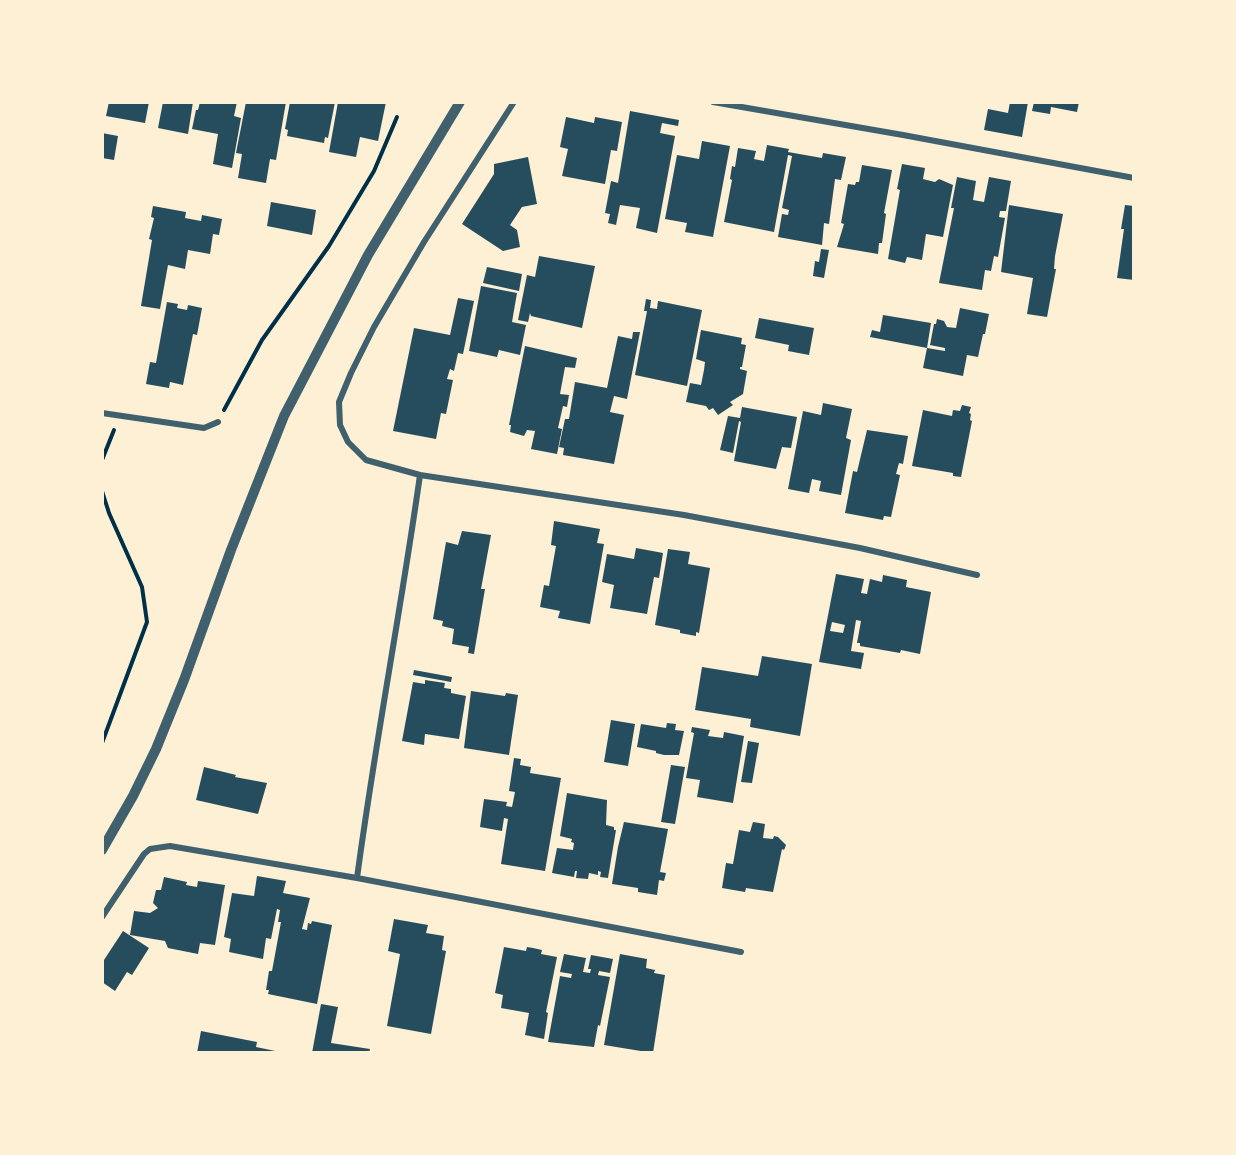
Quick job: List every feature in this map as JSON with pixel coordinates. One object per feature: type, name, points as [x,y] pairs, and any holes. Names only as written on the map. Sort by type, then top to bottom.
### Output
[{"type":"street","points":[[102,850],[134,796],[156,749],[284,416],[368,255],[460,102]]},
{"type":"street","points":[[514,102],[402,280],[360,354],[339,402],[340,426],[348,442],[366,460],[420,475],[684,515],[860,548],[977,575]]},
{"type":"street","points":[[713,102],[1134,178]]},
{"type":"street","points":[[102,413],[204,428],[218,422]]},
{"type":"street","points":[[357,878],[368,795],[411,544],[420,475]]},
{"type":"street","points":[[102,917],[144,854],[150,849],[170,846],[357,878],[741,952]]},
{"type":"path","points":[[218,422],[262,340],[329,246],[374,171],[397,117]]},
{"type":"path","points":[[102,460],[120,417]]},
{"type":"path","points":[[102,491],[142,586],[147,621],[102,743]]},
{"type":"building","points":[[109,102],[149,102],[145,123],[106,116]]},
{"type":"building","points":[[163,102],[193,102],[188,134],[158,128]]},
{"type":"building","points":[[200,102],[237,102],[234,116],[241,118],[232,168],[213,164],[218,134],[192,129]]},
{"type":"building","points":[[246,102],[258,104],[259,102],[286,102],[276,160],[270,159],[266,183],[238,178],[242,154],[236,153]]},
{"type":"building","points":[[290,102],[335,102],[328,138],[325,137],[324,143],[287,136],[288,130],[285,129]]},
{"type":"building","points":[[338,102],[386,102],[378,141],[360,137],[356,157],[329,152]]},
{"type":"building","points":[[1010,102],[1028,102],[1022,137],[984,130],[988,109],[1008,113]]},
{"type":"building","points":[[1034,102],[1079,102],[1077,112],[1051,107],[1050,114],[1032,111]]},
{"type":"building","points":[[630,111],[679,120],[678,126],[662,123],[660,133],[675,136],[657,233],[636,228],[640,208],[620,205],[616,225],[608,223],[610,214],[605,213],[611,181],[618,183]]},
{"type":"building","points":[[566,117],[594,123],[595,117],[622,122],[617,151],[611,150],[605,184],[562,176],[568,149],[560,147]]},
{"type":"building","points":[[102,133],[118,136],[114,160],[102,158]]},
{"type":"building","points":[[702,141],[730,146],[713,237],[685,232],[687,223],[665,219],[677,155],[699,159]]},
{"type":"building","points":[[767,145],[789,149],[788,152],[822,158],[823,153],[846,157],[841,180],[835,179],[829,224],[824,223],[822,245],[778,237],[782,214],[788,215],[789,210],[782,208],[792,156],[788,155],[774,232],[724,222],[732,180],[730,179],[732,166],[735,167],[738,148],[756,151],[754,159],[764,161]]},
{"type":"building","points":[[528,157],[537,204],[522,207],[510,225],[517,230],[520,247],[503,251],[462,224],[494,174],[494,164]]},
{"type":"building","points":[[902,164],[925,168],[923,179],[935,182],[939,179],[953,185],[943,237],[926,234],[922,260],[907,257],[905,263],[888,259],[900,190],[897,189]]},
{"type":"building","points":[[862,165],[892,170],[884,213],[886,214],[882,243],[879,243],[878,254],[837,247],[844,224],[841,223],[848,184],[855,185],[859,182]]},
{"type":"building","points":[[957,177],[976,181],[973,200],[984,202],[989,177],[1011,181],[1006,211],[1000,211],[999,217],[1005,218],[998,257],[994,256],[991,271],[985,270],[982,290],[939,283],[954,208],[951,208]]},
{"type":"building","points":[[271,202],[316,210],[312,235],[267,226]]},
{"type":"building","points":[[1009,205],[1063,214],[1047,317],[1027,314],[1033,278],[1001,272]]},
{"type":"building","points":[[1125,205],[1134,206],[1134,280],[1117,278]]},
{"type":"building","points":[[153,206],[186,212],[185,218],[201,221],[202,215],[222,219],[219,235],[213,234],[210,254],[188,250],[185,269],[168,265],[160,309],[141,306],[152,240],[149,239],[154,218],[151,217]]},
{"type":"building","points":[[821,249],[829,250],[824,278],[813,276],[815,261],[819,262]]},
{"type":"building","points":[[539,256],[595,266],[582,328],[531,316],[530,313],[528,322],[518,320],[527,275],[535,277]]},
{"type":"building","points":[[487,267],[522,274],[519,291],[483,283]]},
{"type":"building","points":[[481,286],[517,293],[512,322],[526,325],[520,355],[499,350],[497,357],[469,351]]},
{"type":"building","points":[[458,298],[474,301],[463,354],[458,353],[454,371],[450,369],[447,379],[453,380],[446,414],[441,413],[436,439],[393,431],[414,328],[450,335]]},
{"type":"building","points":[[646,299],[651,300],[650,308],[657,309],[658,301],[702,310],[687,386],[635,375],[647,311],[644,311]]},
{"type":"building","points":[[167,302],[178,304],[177,308],[187,310],[188,305],[202,308],[197,335],[193,334],[183,385],[170,382],[169,388],[146,384],[150,362],[156,363]]},
{"type":"building","points":[[960,308],[989,314],[978,357],[967,355],[963,376],[923,368],[927,348],[945,351],[945,348],[930,345],[937,319],[944,321],[947,327],[956,328]]},
{"type":"building","points":[[883,315],[931,323],[927,348],[870,337],[872,330],[880,332]]},
{"type":"building","points":[[759,318],[814,328],[809,355],[788,351],[789,345],[755,338]]},
{"type":"building","points":[[701,330],[742,338],[741,344],[746,345],[742,367],[740,367],[747,371],[743,394],[730,402],[733,405],[718,415],[713,408],[709,410],[706,406],[686,402],[690,383],[701,385],[705,362],[696,359]]},
{"type":"building","points":[[633,332],[640,332],[627,399],[614,396],[610,412],[624,415],[614,464],[563,455],[564,448],[559,447],[565,419],[569,419],[575,382],[607,388],[618,336],[632,339]]},
{"type":"building","points":[[525,346],[577,358],[575,368],[565,367],[560,394],[569,395],[567,407],[563,406],[558,428],[562,429],[557,454],[531,449],[535,431],[527,430],[524,436],[510,432],[511,425],[509,425]]},
{"type":"building","points":[[823,403],[852,409],[846,438],[851,440],[841,495],[819,491],[821,481],[812,479],[809,493],[788,489],[803,411],[821,415]]},
{"type":"building","points":[[962,405],[971,407],[969,413],[972,421],[961,477],[953,476],[953,473],[912,466],[923,410],[952,416],[953,410],[960,411]]},
{"type":"building","points":[[742,407],[797,417],[791,448],[782,447],[776,469],[734,461],[741,422],[739,421],[733,453],[720,450],[728,416],[740,418]]},
{"type":"building","points":[[867,430],[908,436],[903,464],[899,463],[896,474],[900,475],[891,517],[884,516],[883,520],[845,513],[853,471],[857,472]]},
{"type":"building","points":[[554,521],[600,529],[597,543],[604,544],[590,624],[558,618],[560,611],[540,607],[544,585],[549,586],[556,546],[551,545]]},
{"type":"building","points":[[462,531],[491,535],[481,589],[485,589],[474,654],[468,653],[469,647],[452,644],[454,629],[442,626],[443,621],[433,619],[446,542],[458,545]]},
{"type":"building","points":[[636,548],[663,553],[659,578],[654,577],[647,614],[610,608],[614,585],[602,582],[607,554],[634,559]]},
{"type":"building","points":[[668,549],[690,552],[688,564],[710,568],[699,633],[696,632],[696,636],[655,625]]},
{"type":"building","points":[[836,574],[864,579],[861,593],[867,594],[870,579],[882,582],[883,575],[907,580],[906,587],[931,592],[920,654],[860,646],[860,643],[857,643],[861,621],[856,620],[851,651],[864,653],[861,669],[819,662]],"holes":[[[832,622],[845,625],[843,633],[830,631]]]},
{"type":"building","points":[[762,656],[812,664],[800,736],[750,727],[751,719],[695,710],[702,667],[758,676]]},
{"type":"building","points":[[414,670],[452,677],[451,682],[413,675]]},
{"type":"building","points":[[425,680],[445,683],[444,688],[451,689],[451,693],[466,696],[459,739],[425,734],[424,745],[402,741],[413,682],[425,684]]},
{"type":"building","points":[[471,691],[505,696],[506,693],[518,695],[509,755],[464,748]]},
{"type":"building","points":[[611,720],[635,724],[628,766],[604,762]]},
{"type":"building","points":[[667,723],[676,724],[675,730],[684,731],[679,755],[664,755],[637,747],[641,724],[666,728]]},
{"type":"building","points":[[692,727],[710,730],[708,736],[723,738],[724,732],[744,736],[733,803],[697,797],[700,780],[686,778],[694,733],[691,732]]},
{"type":"building","points":[[748,741],[759,743],[752,783],[741,782]]},
{"type":"building","points":[[514,758],[521,759],[520,765],[531,767],[530,773],[561,778],[545,871],[501,864],[508,819],[504,818],[502,831],[480,827],[484,799],[507,802],[506,806],[512,807],[515,792],[509,791]]},
{"type":"building","points":[[671,765],[685,767],[675,824],[661,822]]},
{"type":"building","points":[[204,767],[236,775],[235,777],[267,783],[258,814],[196,800]]},
{"type":"building","points":[[567,793],[607,800],[606,825],[616,830],[608,878],[600,877],[601,872],[598,871],[598,875],[589,873],[588,879],[576,878],[577,871],[574,877],[552,873],[557,848],[573,850],[572,839],[560,836]]},
{"type":"building","points":[[624,822],[668,829],[660,872],[666,873],[664,881],[659,880],[657,895],[638,892],[638,888],[612,884]]},
{"type":"building","points":[[753,822],[765,824],[763,838],[778,837],[786,845],[784,850],[782,849],[773,892],[746,888],[745,892],[722,888],[726,863],[733,864],[739,830],[750,832]]},
{"type":"building","points":[[257,876],[286,881],[283,893],[310,898],[302,929],[307,930],[308,923],[311,924],[312,921],[332,925],[317,1004],[268,994],[269,990],[266,990],[281,922],[278,922],[280,910],[277,909],[271,939],[266,938],[263,959],[229,952],[231,939],[224,937],[232,893],[254,896]]},
{"type":"building","points":[[164,877],[187,882],[186,885],[197,887],[198,881],[225,885],[215,945],[200,943],[198,954],[168,948],[165,941],[130,935],[134,911],[150,913],[158,908],[153,903],[156,890],[161,890]]},
{"type":"building","points":[[394,919],[428,925],[426,933],[444,936],[442,950],[446,951],[431,1034],[387,1026],[400,954],[388,951]]},
{"type":"building","points":[[123,931],[149,948],[132,975],[127,972],[115,991],[102,982],[102,963]]},
{"type":"building","points":[[504,947],[526,951],[527,947],[533,948],[542,950],[541,954],[557,957],[546,1012],[548,1013],[544,1039],[525,1035],[529,1013],[501,1008],[503,995],[495,993]]},
{"type":"building","points":[[564,954],[586,958],[583,972],[590,973],[591,969],[588,969],[591,955],[613,959],[610,973],[599,971],[598,975],[610,977],[594,1047],[548,1042],[560,976],[571,978],[572,974],[560,972]]},
{"type":"building","points":[[620,954],[647,959],[646,968],[655,970],[654,973],[665,975],[653,1053],[604,1045]]},
{"type":"building","points":[[321,1004],[338,1007],[331,1043],[370,1049],[369,1053],[312,1053]]},
{"type":"building","points":[[201,1031],[257,1042],[256,1047],[285,1053],[197,1053]]}]
